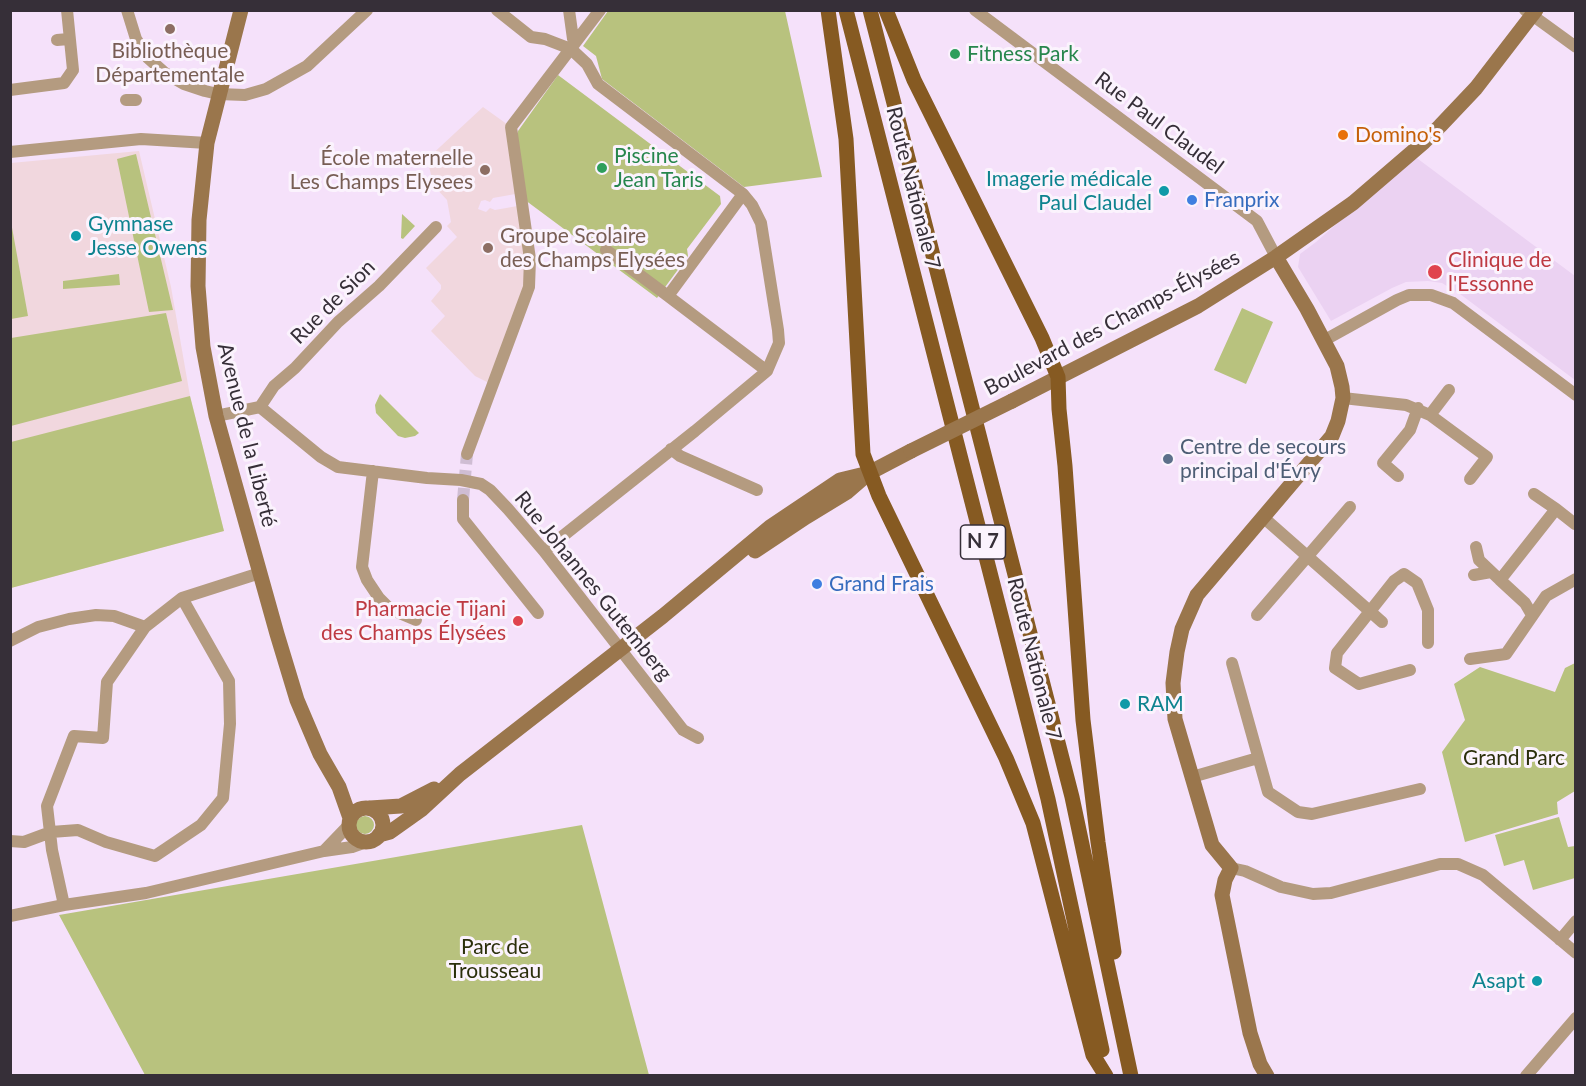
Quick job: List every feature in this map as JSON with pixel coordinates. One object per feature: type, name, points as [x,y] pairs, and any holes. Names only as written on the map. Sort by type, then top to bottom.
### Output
[{"type":"main road","name":"Avenue de la Liberté","points":[[241,10],[207,143],[199,220],[198,286],[203,347],[216,416],[297,700],[320,754],[339,787],[349,822]]},
{"type":"main road","points":[[828,10],[846,139],[863,453],[869,473],[1006,758],[1033,822],[1093,1055],[1106,1076]]},
{"type":"main road","name":"Route Nationale 7","points":[[846,10],[1048,799],[1106,1076]]},
{"type":"main road","name":"Route Nationale 7","points":[[870,10],[1072,797],[1122,1030]]},
{"type":"main road","points":[[886,10],[914,80],[1042,338],[1058,377],[1083,720],[1111,928],[1122,1030]]},
{"type":"main road","name":"Boulevard des Champs-Élysées","points":[[373,839],[390,832],[421,810],[460,774],[663,616],[770,527],[840,480],[869,473],[1198,306],[1276,257],[1353,203],[1424,142],[1476,88],[1531,12]]},
{"type":"main road","points":[[1267,1076],[1260,1064],[1250,1033],[1222,896],[1225,880],[1232,868],[1212,845],[1175,720],[1173,683],[1182,629],[1197,595],[1332,436],[1338,421],[1343,399],[1337,366],[1308,309],[1276,257]]},
{"type":"main road","name":"Boulevard des Champs-Élysées","points":[[368,808],[401,806],[460,774]]},
{"type":"main road","name":"Avenue de la Liberté","points":[[339,787],[368,808]]},
{"type":"main road","points":[[368,808],[376,810],[382,819],[382,830],[373,839],[354,838],[349,822],[356,810],[368,808]]},
{"type":"main road","name":"N 7","points":[[1122,1030],[1131,1076]]},
{"type":"street","points":[[10,90],[43,80],[64,83],[72,70],[63,39],[67,10]]},
{"type":"street","points":[[127,10],[136,39],[148,58],[165,73],[184,84],[218,94],[245,95],[266,89],[307,66],[367,10]]},
{"type":"street","points":[[497,10],[531,37],[572,44]]},
{"type":"street","points":[[544,551],[767,371],[779,343],[761,223],[752,205],[743,194],[598,84],[572,44],[569,10]]},
{"type":"street","points":[[467,454],[529,287],[530,259],[511,127],[600,10]]},
{"type":"street","name":"Rue Paul Claudel","points":[[975,10],[1257,220],[1276,257]]},
{"type":"street","points":[[1531,12],[1575,47]]},
{"type":"street","points":[[10,152],[103,136],[207,143]]},
{"type":"street","points":[[668,296],[743,194]]},
{"type":"street","name":"Rue de Sion","points":[[260,407],[274,386],[436,227]]},
{"type":"street","points":[[606,250],[767,371]]},
{"type":"street","points":[[1323,341],[1397,300],[1409,295],[1431,295],[1453,303],[1575,395]]},
{"type":"street","points":[[1430,415],[1449,390]]},
{"type":"street","points":[[1343,399],[1406,405],[1418,408],[1430,415],[1487,457],[1470,480]]},
{"type":"street","points":[[216,416],[260,407]]},
{"type":"street","name":"Rue Johannes Gutemberg","points":[[260,407],[321,457],[338,467],[481,484],[508,509],[544,551],[683,729],[698,738]]},
{"type":"street","points":[[1398,476],[1383,463],[1410,430],[1418,408]]},
{"type":"street","points":[[671,449],[680,456],[757,490]]},
{"type":"street","points":[[373,471],[362,567],[367,580],[390,609],[416,620]]},
{"type":"street","points":[[1534,494],[1575,524]]},
{"type":"street","points":[[463,500],[463,519],[538,613]]},
{"type":"street","points":[[1257,615],[1350,507]]},
{"type":"street","points":[[1496,576],[1556,509]]},
{"type":"street","points":[[1264,518],[1382,622]]},
{"type":"street","points":[[1476,547],[1479,560],[1525,603],[1532,615]]},
{"type":"street","points":[[64,905],[52,850],[47,806],[74,736],[102,738],[107,682],[145,627],[182,598],[260,573]]},
{"type":"street","points":[[1410,670],[1359,684],[1335,668],[1337,653],[1394,581],[1404,574],[1417,583],[1428,610],[1428,643]]},
{"type":"street","points":[[1474,575],[1496,576]]},
{"type":"street","points":[[1470,659],[1506,654],[1546,596],[1575,579]]},
{"type":"street","points":[[10,841],[24,842],[51,832],[78,830],[106,842],[155,856],[201,825],[223,798],[230,724],[229,681],[182,598]]},
{"type":"street","points":[[10,641],[38,627],[96,615],[114,616],[145,627]]},
{"type":"street","points":[[1232,663],[1268,792],[1298,812],[1312,814],[1420,789]]},
{"type":"street","points":[[1192,777],[1258,758]]},
{"type":"street","points":[[324,851],[349,822]]},
{"type":"street","points":[[10,916],[64,905],[146,893],[324,851],[352,847],[373,839]]},
{"type":"street","points":[[1232,868],[1245,871],[1281,887],[1314,894],[1330,893],[1440,864],[1458,864],[1483,875],[1575,953]]},
{"type":"street","points":[[1560,940],[1575,921]]},
{"type":"street","points":[[1526,1076],[1575,1018]]},
{"type":"shaded area","name":"Groupe Scolaire des Champs Elysées","points":[[483,107],[511,127],[521,193],[493,198],[490,202],[481,201],[478,209],[486,212],[490,208],[495,210],[523,205],[529,287],[493,385],[475,376],[431,331],[445,316],[431,301],[441,289],[441,285],[426,268],[457,237],[447,226],[451,222],[447,200],[434,186],[427,159]]},
{"type":"shaded area","points":[[139,151],[171,287],[190,396],[224,531],[11,588],[11,163]]},
{"type":"shaded area","name":"Clinique de l'Essonne","points":[[1414,156],[1575,276],[1575,380],[1442,283],[1406,282],[1331,321],[1298,267],[1300,254]]},
{"type":"green space","points":[[608,11],[785,11],[822,177],[744,187],[602,79],[596,56],[583,46]]},
{"type":"green space","name":"Piscine Jean Taris","points":[[558,75],[720,196],[721,204],[687,249],[688,256],[657,298],[525,200],[517,141],[518,131]]},
{"type":"green space","points":[[136,154],[173,310],[149,312],[117,159]]},
{"type":"green space","points":[[402,214],[415,226],[403,239],[401,238]]},
{"type":"green space","points":[[11,222],[28,316],[10,319]]},
{"type":"green space","points":[[119,274],[120,285],[63,289],[63,281]]},
{"type":"green space","points":[[1242,308],[1273,322],[1246,384],[1214,370]]},
{"type":"green space","points":[[166,313],[182,381],[11,426],[11,338]]},
{"type":"green space","points":[[380,394],[419,433],[405,438],[398,436],[376,413],[375,405]]},
{"type":"green space","points":[[190,396],[224,531],[11,588],[11,442]]},
{"type":"green space","name":"Grand Parc","points":[[1575,663],[1575,791],[1557,802],[1558,814],[1465,842],[1442,752],[1465,720],[1454,684],[1480,667],[1555,692],[1565,668]]},
{"type":"green space","points":[[365,816],[371,819],[374,825],[371,831],[365,834],[359,831],[356,825],[359,819]]},
{"type":"green space","points":[[1559,817],[1568,847],[1575,846],[1575,878],[1533,890],[1524,860],[1504,866],[1495,835]]},
{"type":"green space","name":"Parc de Trousseau","points":[[582,825],[649,1075],[145,1075],[59,915]]},
{"type":"tunnel","points":[[463,500],[467,454]]},
{"type":"place","name":"Bibliothèque Départementale","points":[[170,29]]},
{"type":"place","name":"Fitness Park","points":[[955,54]]},
{"type":"place","name":"Domino's","points":[[1343,135]]},
{"type":"place","name":"Piscine Jean Taris","points":[[602,168]]},
{"type":"place","name":"École maternelle Les Champs Elysees","points":[[485,170]]},
{"type":"place","name":"Imagerie médicale Paul Claudel","points":[[1164,191]]},
{"type":"place","name":"Franprix","points":[[1192,200]]},
{"type":"place","name":"Gymnase Jesse Owens","points":[[76,236]]},
{"type":"place","name":"Groupe Scolaire des Champs Elysées","points":[[488,248]]},
{"type":"place","name":"Clinique de l'Essonne","points":[[1435,272]]},
{"type":"place","name":"Centre de secours principal d'Évry","points":[[1168,459]]},
{"type":"place","name":"Grand Frais","points":[[817,584]]},
{"type":"place","name":"Pharmacie Tijani des Champs Élysées","points":[[518,621]]},
{"type":"place","name":"RAM","points":[[1125,704]]},
{"type":"place","name":"Asapt","points":[[1537,981]]}]
